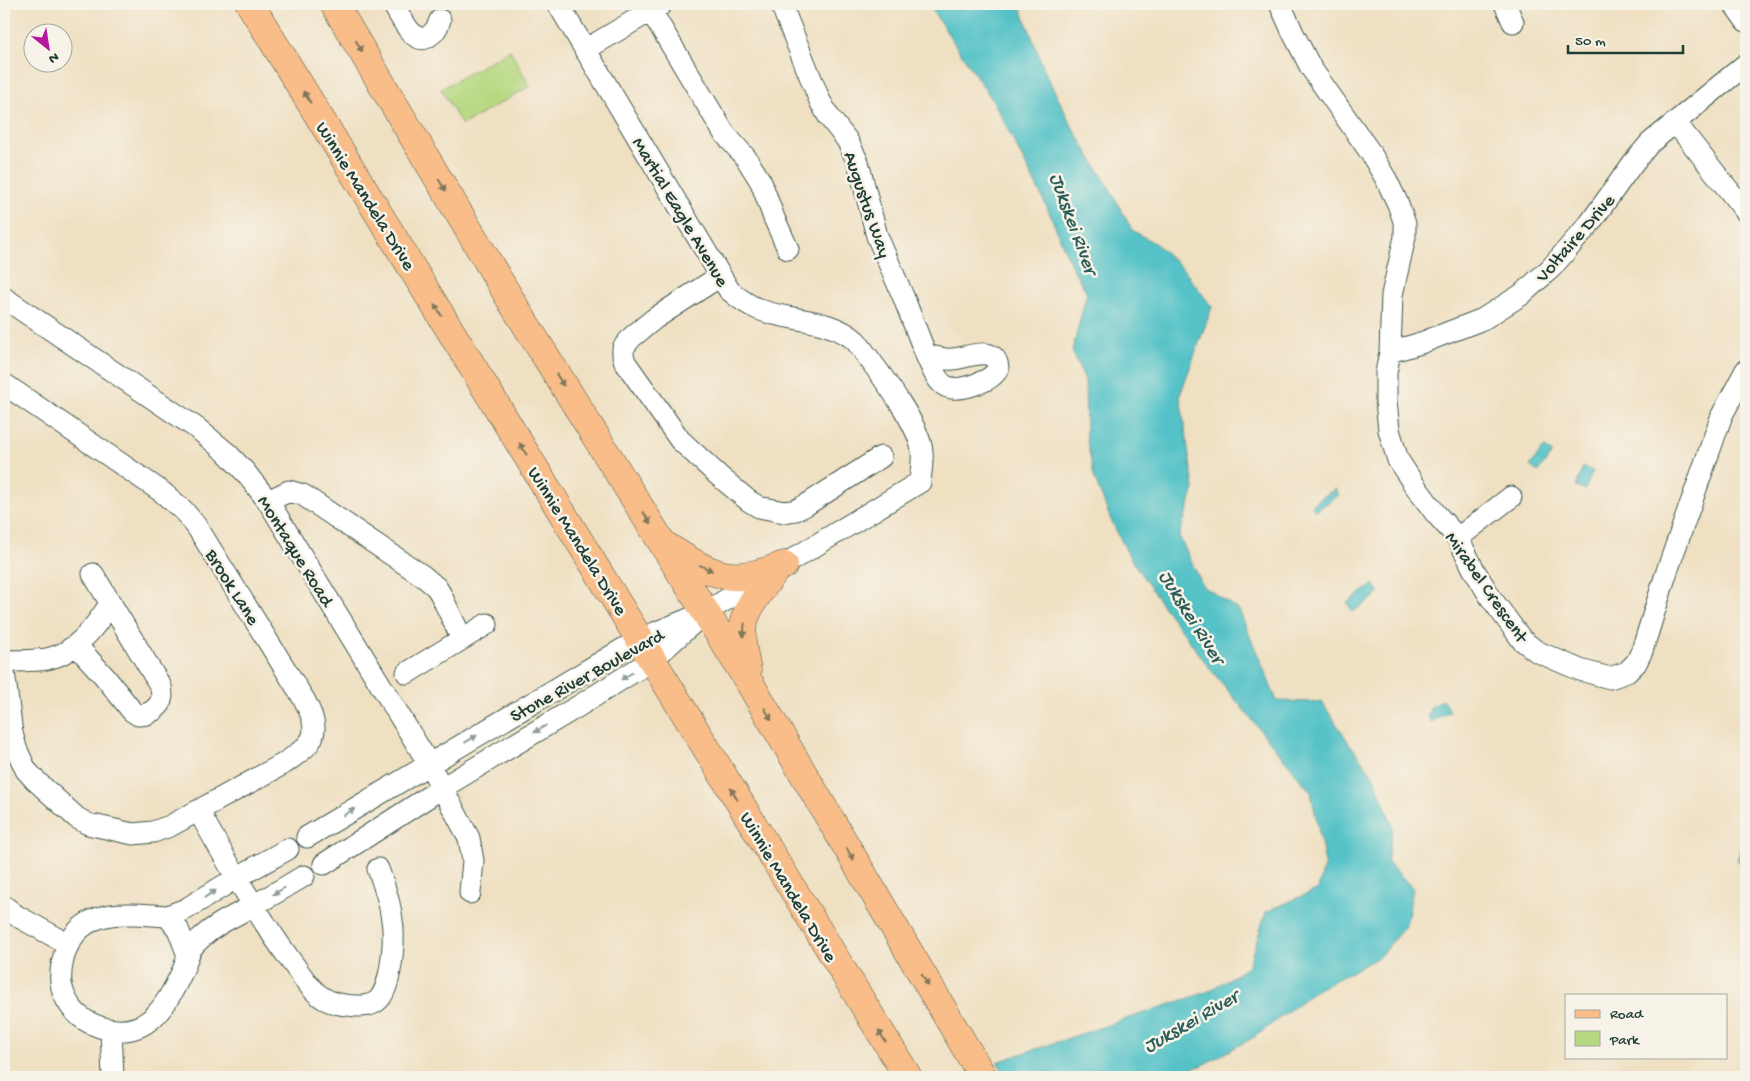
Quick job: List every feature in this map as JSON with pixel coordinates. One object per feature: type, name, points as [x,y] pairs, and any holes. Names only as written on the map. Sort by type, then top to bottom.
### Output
[{"type":"main road","name":"Winnie Mandela Drive","points":[[250,4],[908,1077]]},
{"type":"main road","points":[[334,4],[513,304],[749,682],[978,1069]]},
{"type":"main road","points":[[663,544],[704,568],[721,574],[740,577],[779,568]]},
{"type":"main road","points":[[749,682],[743,641],[744,622],[750,605],[779,568]]},
{"type":"street","points":[[393,4],[413,34],[421,40],[430,36],[435,31],[440,20]]},
{"type":"street","name":"Martial Eagle Avenue","points":[[558,4],[729,290],[740,300],[758,309],[832,326],[848,333],[856,340],[914,425],[922,449],[923,461],[920,482]]},
{"type":"street","name":"Augustus Way","points":[[781,4],[820,102],[847,140],[858,162],[877,236],[903,296],[926,355],[936,378],[947,388],[955,390],[991,378],[998,366],[992,356],[986,354],[979,353],[950,359],[926,355]]},
{"type":"street","points":[[1280,4],[1292,33],[1311,68],[1370,152],[1386,180],[1398,204],[1405,224],[1405,237],[1392,295],[1390,352]]},
{"type":"street","points":[[1734,4],[1746,21]]},
{"type":"street","points":[[585,50],[657,8],[724,133],[746,158],[761,182],[788,249]]},
{"type":"street","name":"Voltaire Drive","points":[[1390,352],[1422,343],[1483,319],[1521,295],[1551,268],[1590,223],[1650,143],[1746,64]]},
{"type":"street","points":[[1675,122],[1746,212]]},
{"type":"street","points":[[720,276],[654,319],[632,337],[624,348],[625,362],[680,440],[748,501],[758,506],[784,512],[806,505],[881,457]]},
{"type":"street","name":"Montaque Road","points":[[4,298],[198,429],[227,452],[268,501],[428,764],[469,838],[472,846],[473,862],[470,893]]},
{"type":"street","name":"Mirabel Crescent","points":[[1390,352],[1386,373],[1386,401],[1389,430],[1398,460],[1436,514],[1458,538],[1491,598],[1522,640],[1536,652],[1596,676],[1610,678],[1627,672],[1636,663],[1642,651],[1666,574],[1722,416],[1746,370]]},
{"type":"street","points":[[962,358],[974,385]]},
{"type":"street","name":"Brook Lane","points":[[4,384],[162,492],[183,510],[197,527],[313,716],[314,735],[301,751],[285,763],[198,812],[153,832],[134,834],[104,828],[88,824],[77,818],[34,780],[26,770],[20,759],[12,733],[4,671]]},
{"type":"street","name":"Stone River Boulevard","points":[[307,837],[428,764],[646,649],[920,482]]},
{"type":"street","points":[[268,501],[289,491],[303,495],[423,576],[440,593],[462,639]]},
{"type":"street","points":[[1458,538],[1511,497]]},
{"type":"street","points":[[76,645],[132,711],[138,714],[147,714],[160,704],[162,696],[161,687],[93,574]]},
{"type":"street","points":[[4,661],[48,658],[63,654],[76,645],[93,628],[110,604]]},
{"type":"street","points":[[407,673],[487,624]]},
{"type":"street","name":"Stone River Boulevard","points":[[324,864],[442,788],[582,704],[646,649]]},
{"type":"street","points":[[198,812],[236,878],[279,944],[309,985],[319,996],[328,1002],[341,1005],[367,1006],[376,1002],[384,990],[393,940],[388,898],[378,868]]},
{"type":"street","points":[[288,849],[186,909],[167,916],[132,914],[98,918],[83,926],[68,944],[61,973],[61,985],[69,1006],[88,1023],[111,1030],[138,1027],[149,1022],[156,1015],[183,969],[187,954],[199,939],[210,930],[304,876]]},
{"type":"street","points":[[8,915],[68,944]]},
{"type":"street","points":[[167,916],[178,929],[187,954]]},
{"type":"street","points":[[111,1030],[113,1077]]},
{"type":"green space","points":[[510,50],[530,86],[462,125],[441,89]]},
{"type":"water","name":"Jukskei River","points":[[928,4],[1018,4],[1046,74],[1073,128],[1132,230],[1156,244],[1184,270],[1212,307],[1180,395],[1194,489],[1179,536],[1203,586],[1239,610],[1277,701],[1322,702],[1374,777],[1393,827],[1387,861],[1413,889],[1406,925],[1379,957],[1313,992],[1256,1036],[1201,1066],[1158,1077],[1007,1077],[997,1062],[1207,992],[1248,967],[1266,912],[1318,889],[1325,863],[1311,792],[1212,671],[1163,606],[1129,556],[1111,520],[1094,477],[1086,436],[1085,380],[1072,351],[1087,293],[1071,265],[1047,207],[995,104]]},
{"type":"water","points":[[1544,447],[1552,453],[1538,472],[1530,466]]},
{"type":"water","points":[[1583,467],[1593,471],[1585,490],[1576,487]]},
{"type":"water","points":[[1335,489],[1339,495],[1315,511],[1311,505]]},
{"type":"water","points":[[1374,584],[1380,593],[1353,612],[1347,603]]},
{"type":"water","points":[[1443,700],[1450,711],[1431,722],[1427,714],[1431,712],[1429,708]]},
{"type":"water","points":[[1746,840],[1746,866],[1745,867],[1737,860]]}]
